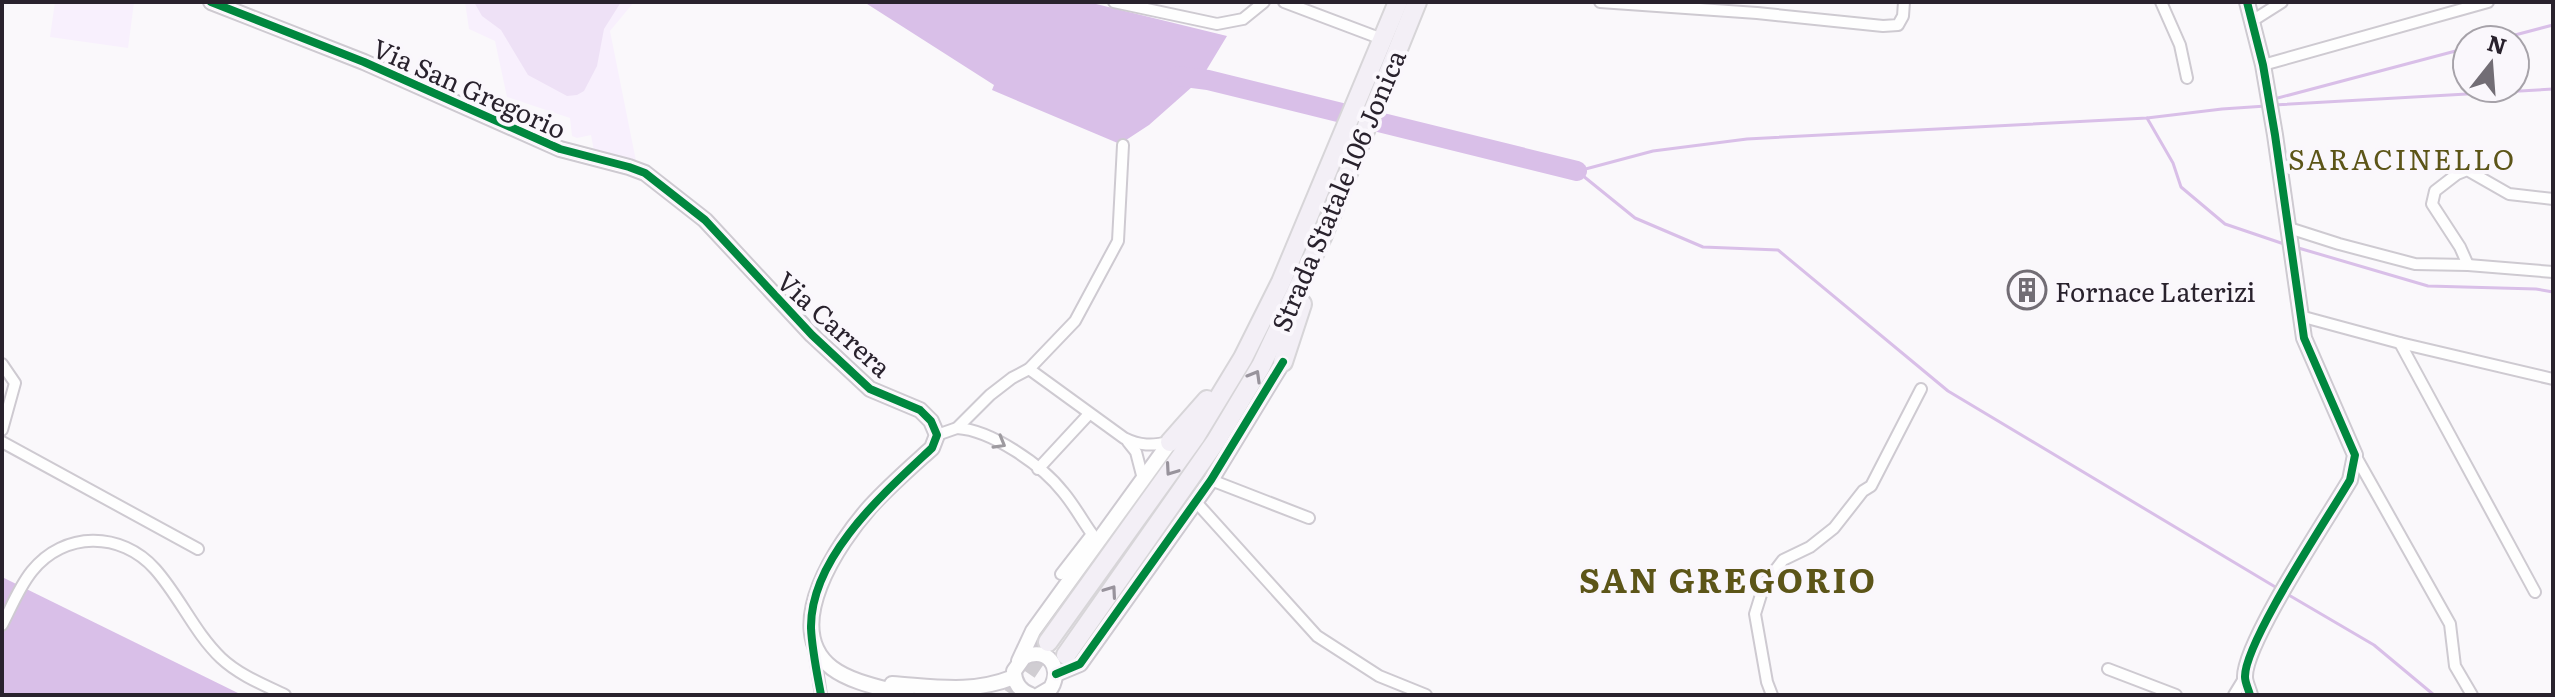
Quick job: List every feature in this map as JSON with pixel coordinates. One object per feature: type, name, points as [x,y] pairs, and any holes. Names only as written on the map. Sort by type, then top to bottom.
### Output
[{"type":"highway","name":"Strada Statale 106 Jonica","points":[[1382,62],[1382,39],[1398,2]]},
{"type":"highway","name":"Strada Statale 106 Jonica","points":[[1048,642],[1195,437],[1243,358],[1281,282],[1324,208],[1382,62],[1417,2]]},
{"type":"highway","name":"Strada Statale 106 Jonica","points":[[1066,655],[1216,441],[1261,366],[1323,235],[1324,208]]},
{"type":"highway","points":[[1283,362],[1323,235]]},
{"type":"highway","points":[[1170,442],[1243,358]]},
{"type":"street","name":"Via San Gregorio","points":[[211,2],[364,62],[560,149],[637,170],[671,192],[705,220]]},
{"type":"street","points":[[1114,2],[1217,24],[1243,19],[1264,2]]},
{"type":"street","points":[[1284,2],[1382,39]]},
{"type":"street","points":[[1600,2],[1883,26],[1898,25],[1903,16],[1904,2]]},
{"type":"street","points":[[2161,2],[2180,45],[2187,78]]},
{"type":"street","points":[[2247,2],[2275,135],[2304,338],[2355,455],[2450,624],[2455,666],[2472,695]]},
{"type":"street","points":[[2252,21],[2282,2]]},
{"type":"street","points":[[2263,69],[2488,2]]},
{"type":"street","points":[[957,428],[990,395],[1029,369],[1075,321],[1118,241],[1123,145]]},
{"type":"street","points":[[2468,265],[2432,204],[2435,191],[2467,170],[2509,194],[2553,199]]},
{"type":"street","name":"Via Carrera","points":[[705,220],[764,286],[870,389],[920,410],[931,421],[937,435]]},
{"type":"street","points":[[2290,231],[2415,264],[2553,272]]},
{"type":"street","points":[[2300,316],[2553,379]]},
{"type":"street","points":[[2400,343],[2535,592]]},
{"type":"street","points":[[1056,674],[1080,664],[1211,480],[1283,362]]},
{"type":"street","points":[[2,364],[15,383],[2,430]]},
{"type":"street","points":[[1029,369],[1136,445],[1152,446],[1170,442]]},
{"type":"street","points":[[1772,695],[1755,614],[1764,585],[1783,560],[1810,547],[1834,528],[1863,491],[1871,486],[1921,389]]},
{"type":"street","points":[[1038,469],[1089,414]]},
{"type":"street","points":[[821,695],[811,627],[814,608],[830,562],[872,505],[932,448],[937,435],[957,428],[970,428],[982,433],[1017,453],[1062,490],[1092,534],[1061,574]]},
{"type":"street","points":[[1124,438],[1136,452],[1143,479]]},
{"type":"street","points":[[2,442],[198,549]]},
{"type":"street","points":[[1031,695],[1020,689],[1014,677],[1033,631],[1170,442]]},
{"type":"street","points":[[2234,695],[2245,677],[2251,651],[2269,616],[2350,480],[2355,455]]},
{"type":"street","points":[[1211,480],[1309,518]]},
{"type":"street","points":[[1196,502],[1317,636],[1379,676],[1426,695]]},
{"type":"street","points":[[2,625],[27,578],[47,556],[66,545],[87,539],[112,542],[135,551],[156,569],[201,636],[223,661],[285,695]]},
{"type":"street","points":[[813,643],[830,666],[845,675],[907,695]]},
{"type":"street","points":[[1019,661],[1030,654],[1042,655],[1052,662],[1056,674],[1051,688],[1039,695]]},
{"type":"street","points":[[2108,669],[2176,695]]},
{"type":"street","points":[[817,671],[829,695]]},
{"type":"street","points":[[868,683],[968,692],[989,690],[1014,677]]},
{"type":"street","points":[[2245,677],[2250,695]]},
{"type":"shaded area","points":[[55,2],[134,2],[128,48],[50,37]]},
{"type":"shaded area","points":[[465,2],[634,2],[610,31],[636,161],[594,151],[591,135],[572,136],[570,118],[507,97],[495,41],[469,29]]},
{"type":"shaded area","points":[[474,2],[621,2],[604,29],[597,66],[584,91],[567,96],[528,75],[501,30],[482,16]]},
{"type":"shaded area","points":[[864,2],[1088,2],[1227,36],[1201,79],[1149,125],[1120,144],[992,90],[994,85]]},
{"type":"shaded area","points":[[2,577],[242,695],[2,695]]},
{"type":"waterway","points":[[2531,31],[2553,25]]},
{"type":"waterway","points":[[2274,99],[2451,52]]},
{"type":"waterway","points":[[1177,76],[1208,80],[1577,171]]},
{"type":"waterway","points":[[2273,105],[2553,89]]},
{"type":"waterway","points":[[1578,171],[1653,151],[1747,139],[2147,118],[2266,106]]},
{"type":"waterway","points":[[2147,118],[2173,163],[2181,187],[2225,224],[2287,245]]},
{"type":"waterway","points":[[1577,171],[1635,218],[1703,247],[1778,250],[1948,391],[2277,588]]},
{"type":"waterway","points":[[2295,247],[2428,286],[2553,292]]},
{"type":"waterway","points":[[2287,594],[2374,645],[2434,695]]},
{"type":"tunnel","points":[[1012,695],[1048,642]]},
{"type":"cycle path","points":[[211,2],[364,62],[560,149],[645,173],[705,220],[812,335],[870,389],[920,410],[931,421],[937,435],[932,448],[854,528],[836,551],[823,576],[814,602],[811,628],[821,695]]},
{"type":"cycle path","points":[[2247,2],[2263,65],[2275,135],[2304,338],[2355,455],[2350,480],[2289,579],[2258,637],[2248,660],[2245,677],[2250,695]]},
{"type":"cycle path","points":[[1056,674],[1080,664],[1211,480],[1283,362]]},
{"type":"place","name":"Fornace Laterizi","points":[[2027,290]]},
{"type":"district","name":"SARACINELLO","points":[[2402,158]]},
{"type":"district","name":"SAN GREGORIO","points":[[1728,578]]}]
